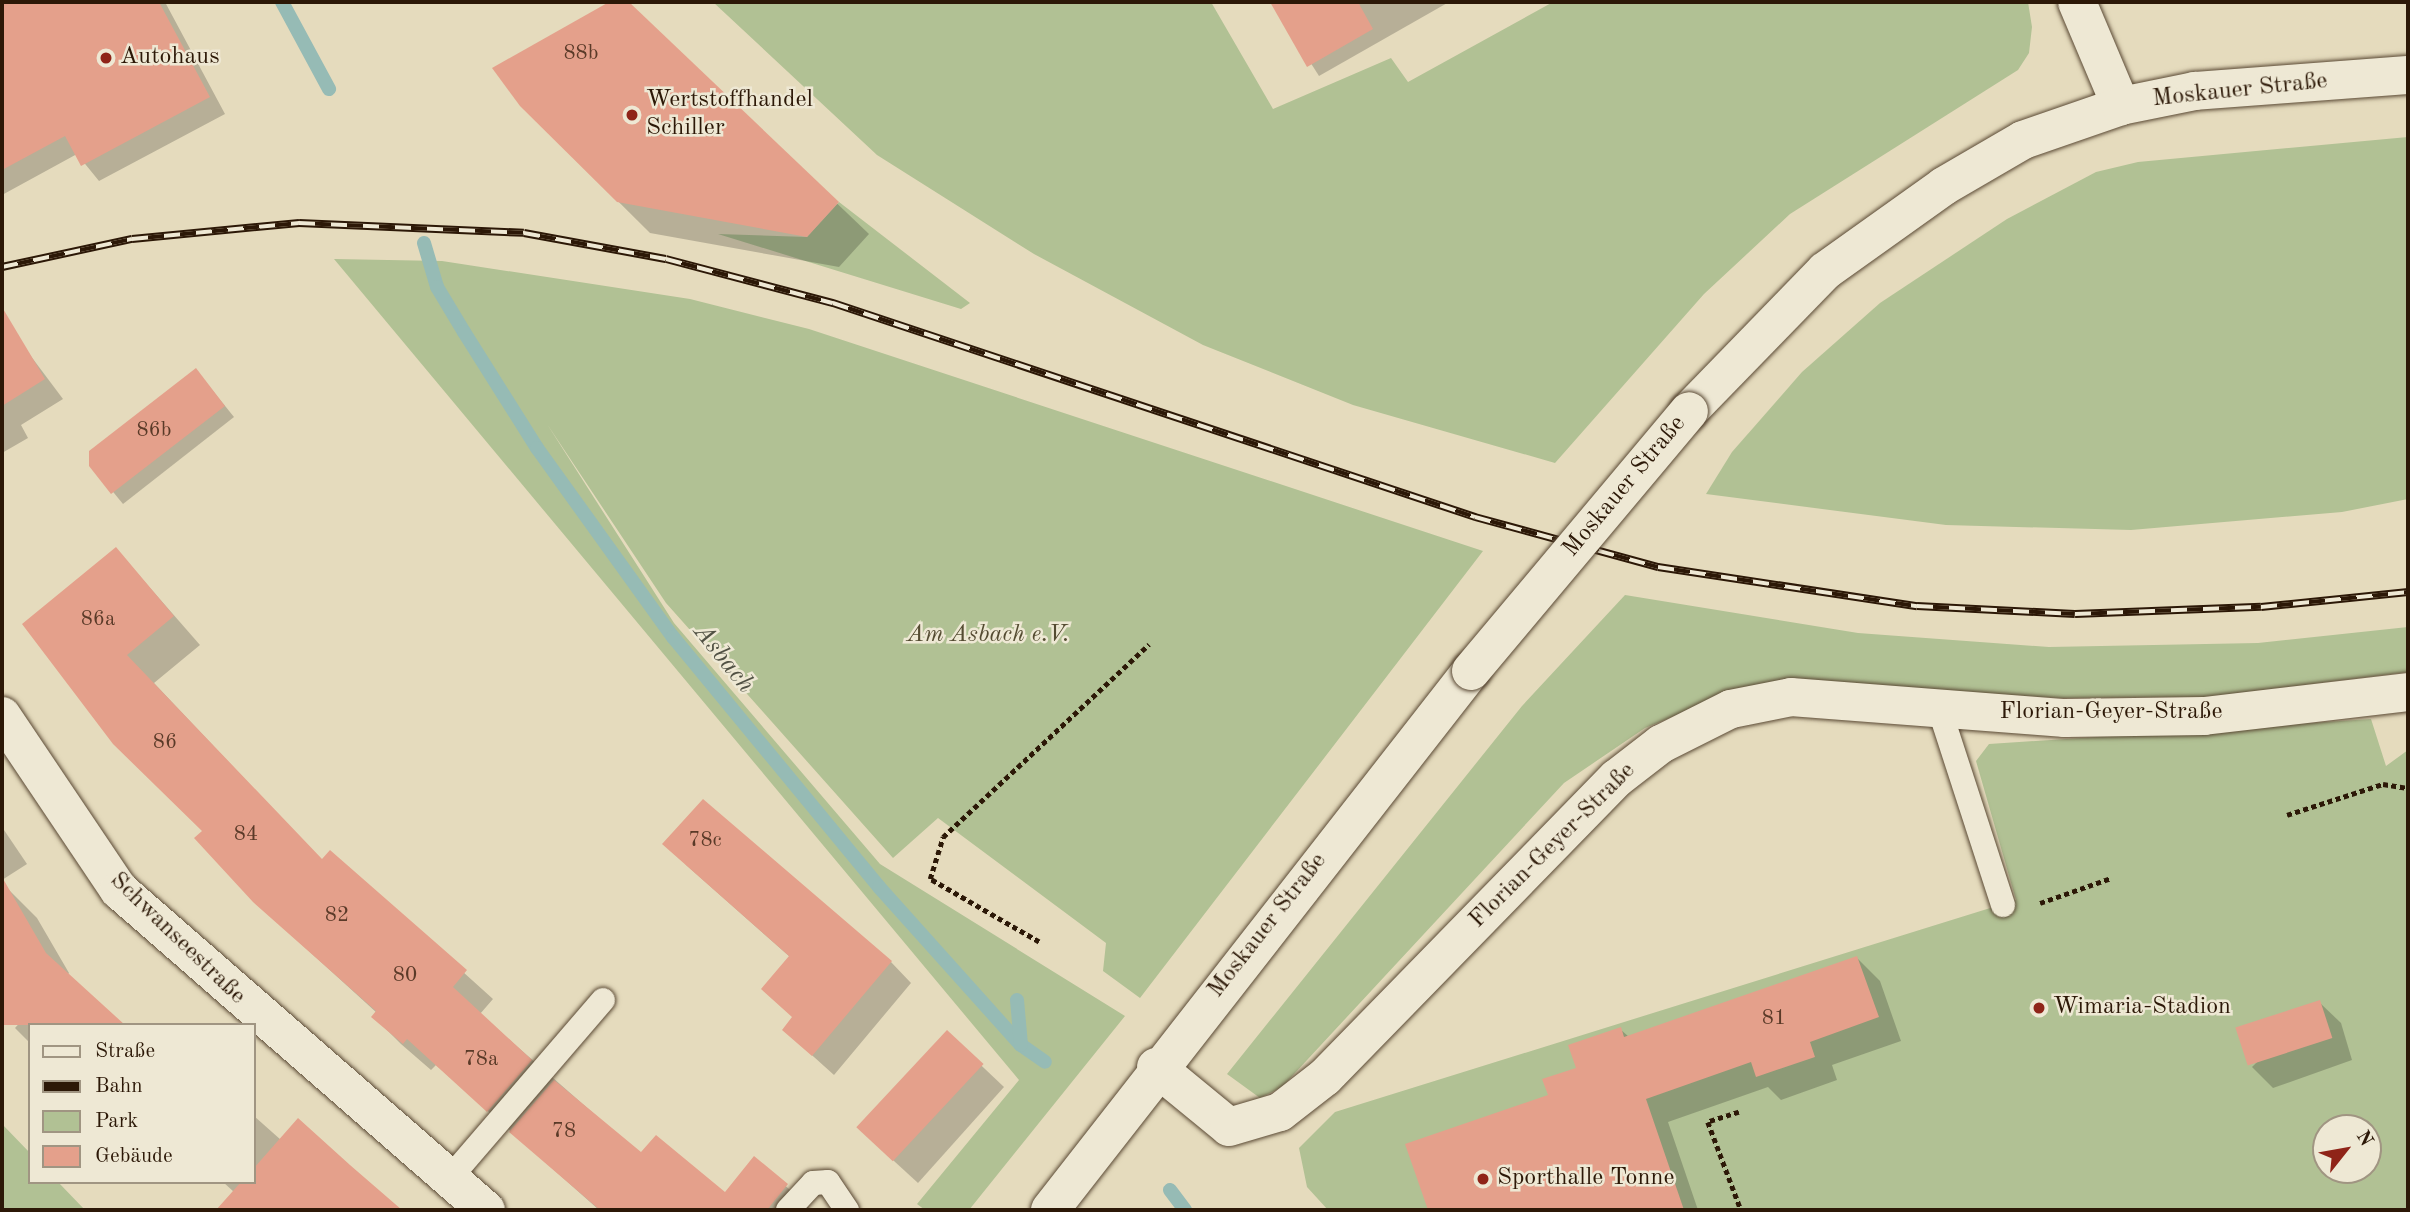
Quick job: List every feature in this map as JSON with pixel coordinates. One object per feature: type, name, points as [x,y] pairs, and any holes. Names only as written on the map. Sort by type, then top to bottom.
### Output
[{"type":"street","points":[[2077,2],[2121,106]]},
{"type":"street","name":"Moskauer Straße","points":[[1050,1210],[1156,1067],[1471,671],[1689,411],[1825,271],[1885,225],[2023,140],[2121,106],[2195,91],[2408,75]]},
{"type":"street","name":"Florian-Geyer-Straße","points":[[1156,1067],[1229,1127],[1280,1112],[1325,1077],[1616,778],[1661,744],[1731,709],[1791,697],[1940,711],[2204,716],[2408,692]]},
{"type":"street","name":"Schwanseestraße","points":[[2,716],[119,890],[486,1210]]},
{"type":"lane","points":[[1940,711],[2003,905]]},
{"type":"lane","points":[[449,1179],[603,1000]]},
{"type":"lane","points":[[788,1210],[813,1183],[828,1182],[847,1210]]},
{"type":"path","points":[[1039,942],[930,880],[943,837],[1149,644]]},
{"type":"path","points":[[2287,815],[2384,784],[2408,788]]},
{"type":"path","points":[[2040,903],[2111,878]]},
{"type":"path","points":[[1740,1112],[1708,1122],[1741,1210]]},
{"type":"green space","points":[[713,2],[1211,2],[1273,109],[1391,58],[1408,82],[1553,2],[2028,2],[2032,27],[2029,53],[2018,70],[1790,214],[1704,294],[1555,463],[1353,405],[1203,345],[1034,254],[877,155]]},
{"type":"green space","points":[[2408,137],[2408,499],[2342,512],[2131,530],[1946,525],[1706,494],[1732,452],[1802,372],[1880,303],[2007,219],[2096,172],[2138,162]]},
{"type":"green space","points":[[839,202],[970,303],[961,309],[718,234],[807,237]]},
{"type":"green space","name":"Am Asbach e.V.","points":[[334,259],[442,261],[690,299],[809,329],[1483,551],[1140,998],[1103,971],[1106,943],[938,818],[893,858],[666,603],[547,424],[674,623],[880,864],[1125,1016],[969,1210],[925,1210],[917,1204],[1019,1080]]},
{"type":"green space","points":[[1625,595],[1858,633],[2049,647],[2258,643],[2408,627],[2408,672],[2208,697],[2060,698],[1799,683],[1711,701],[1645,728],[1564,783],[1282,1087],[1260,1098],[1227,1074],[1522,706]]},
{"type":"green space","name":"Wimaria-Stadion","points":[[2371,719],[2386,766],[2408,750],[2408,1210],[1328,1210],[1307,1187],[1299,1148],[1335,1112],[2016,900],[1976,761],[1989,744]]},
{"type":"green space","points":[[2,1124],[28,1151],[28,1184],[60,1184],[85,1210],[2,1210]]},
{"type":"building","name":"Autohaus","points":[[2,2],[159,2],[210,97],[81,166],[65,136],[2,170]]},
{"type":"building","points":[[609,2],[629,2],[839,202],[807,237],[617,202],[520,106],[492,68]]},
{"type":"building","points":[[1270,2],[1358,2],[1373,29],[1307,67]]},
{"type":"building","points":[[2,307],[45,379],[2,406]]},
{"type":"building","points":[[196,368],[225,406],[111,494],[89,466],[89,451]]},
{"type":"building","points":[[116,547],[174,616],[127,655],[322,859],[330,850],[467,970],[453,987],[532,1060],[487,1112],[407,1039],[403,1044],[371,1017],[376,1011],[253,902],[194,838],[202,831],[113,744],[22,624]]},
{"type":"building","points":[[703,799],[892,961],[812,1056],[782,1030],[792,1017],[761,989],[789,956],[662,844]]},
{"type":"building","points":[[2,877],[46,953],[123,1023],[2,1025]]},
{"type":"building","points":[[1857,956],[1879,1017],[1810,1042],[1815,1057],[1756,1077],[1751,1062],[1646,1099],[1684,1210],[1428,1210],[1405,1144],[1548,1095],[1542,1079],[1576,1068],[1568,1045],[1621,1027],[1624,1037]]},
{"type":"building","points":[[2320,1000],[2332,1038],[2248,1066],[2235,1028]]},
{"type":"building","points":[[947,1030],[984,1064],[893,1161],[856,1127]]},
{"type":"building","points":[[554,1080],[641,1152],[656,1135],[725,1192],[754,1156],[788,1184],[767,1210],[600,1210],[509,1132]]},
{"type":"building","points":[[298,1118],[402,1210],[216,1210],[239,1184],[256,1184],[256,1166]]},
{"type":"waterway","name":"Asbach","points":[[282,2],[329,89]]},
{"type":"waterway","name":"Asbach","points":[[424,243],[437,287],[537,448],[673,637],[879,887],[1021,1045],[1045,1062]]},
{"type":"waterway","points":[[1017,1000],[1021,1045]]},
{"type":"waterway","name":"Asbach","points":[[1170,1190],[1185,1210]]},
{"type":"railway","points":[[2,267],[132,239],[299,223],[524,233],[666,259],[833,303],[1475,517],[1658,567],[1917,606],[2075,614],[2261,607],[2408,592]]},
{"type":"place","name":"Autohaus","points":[[106,58]]},
{"type":"place","name":"Wertstoffhandel Schiller","points":[[632,115]]},
{"type":"place","name":"Wimaria-Stadion","points":[[2039,1008]]},
{"type":"place","name":"Sporthalle Tonne","points":[[1483,1179]]}]
